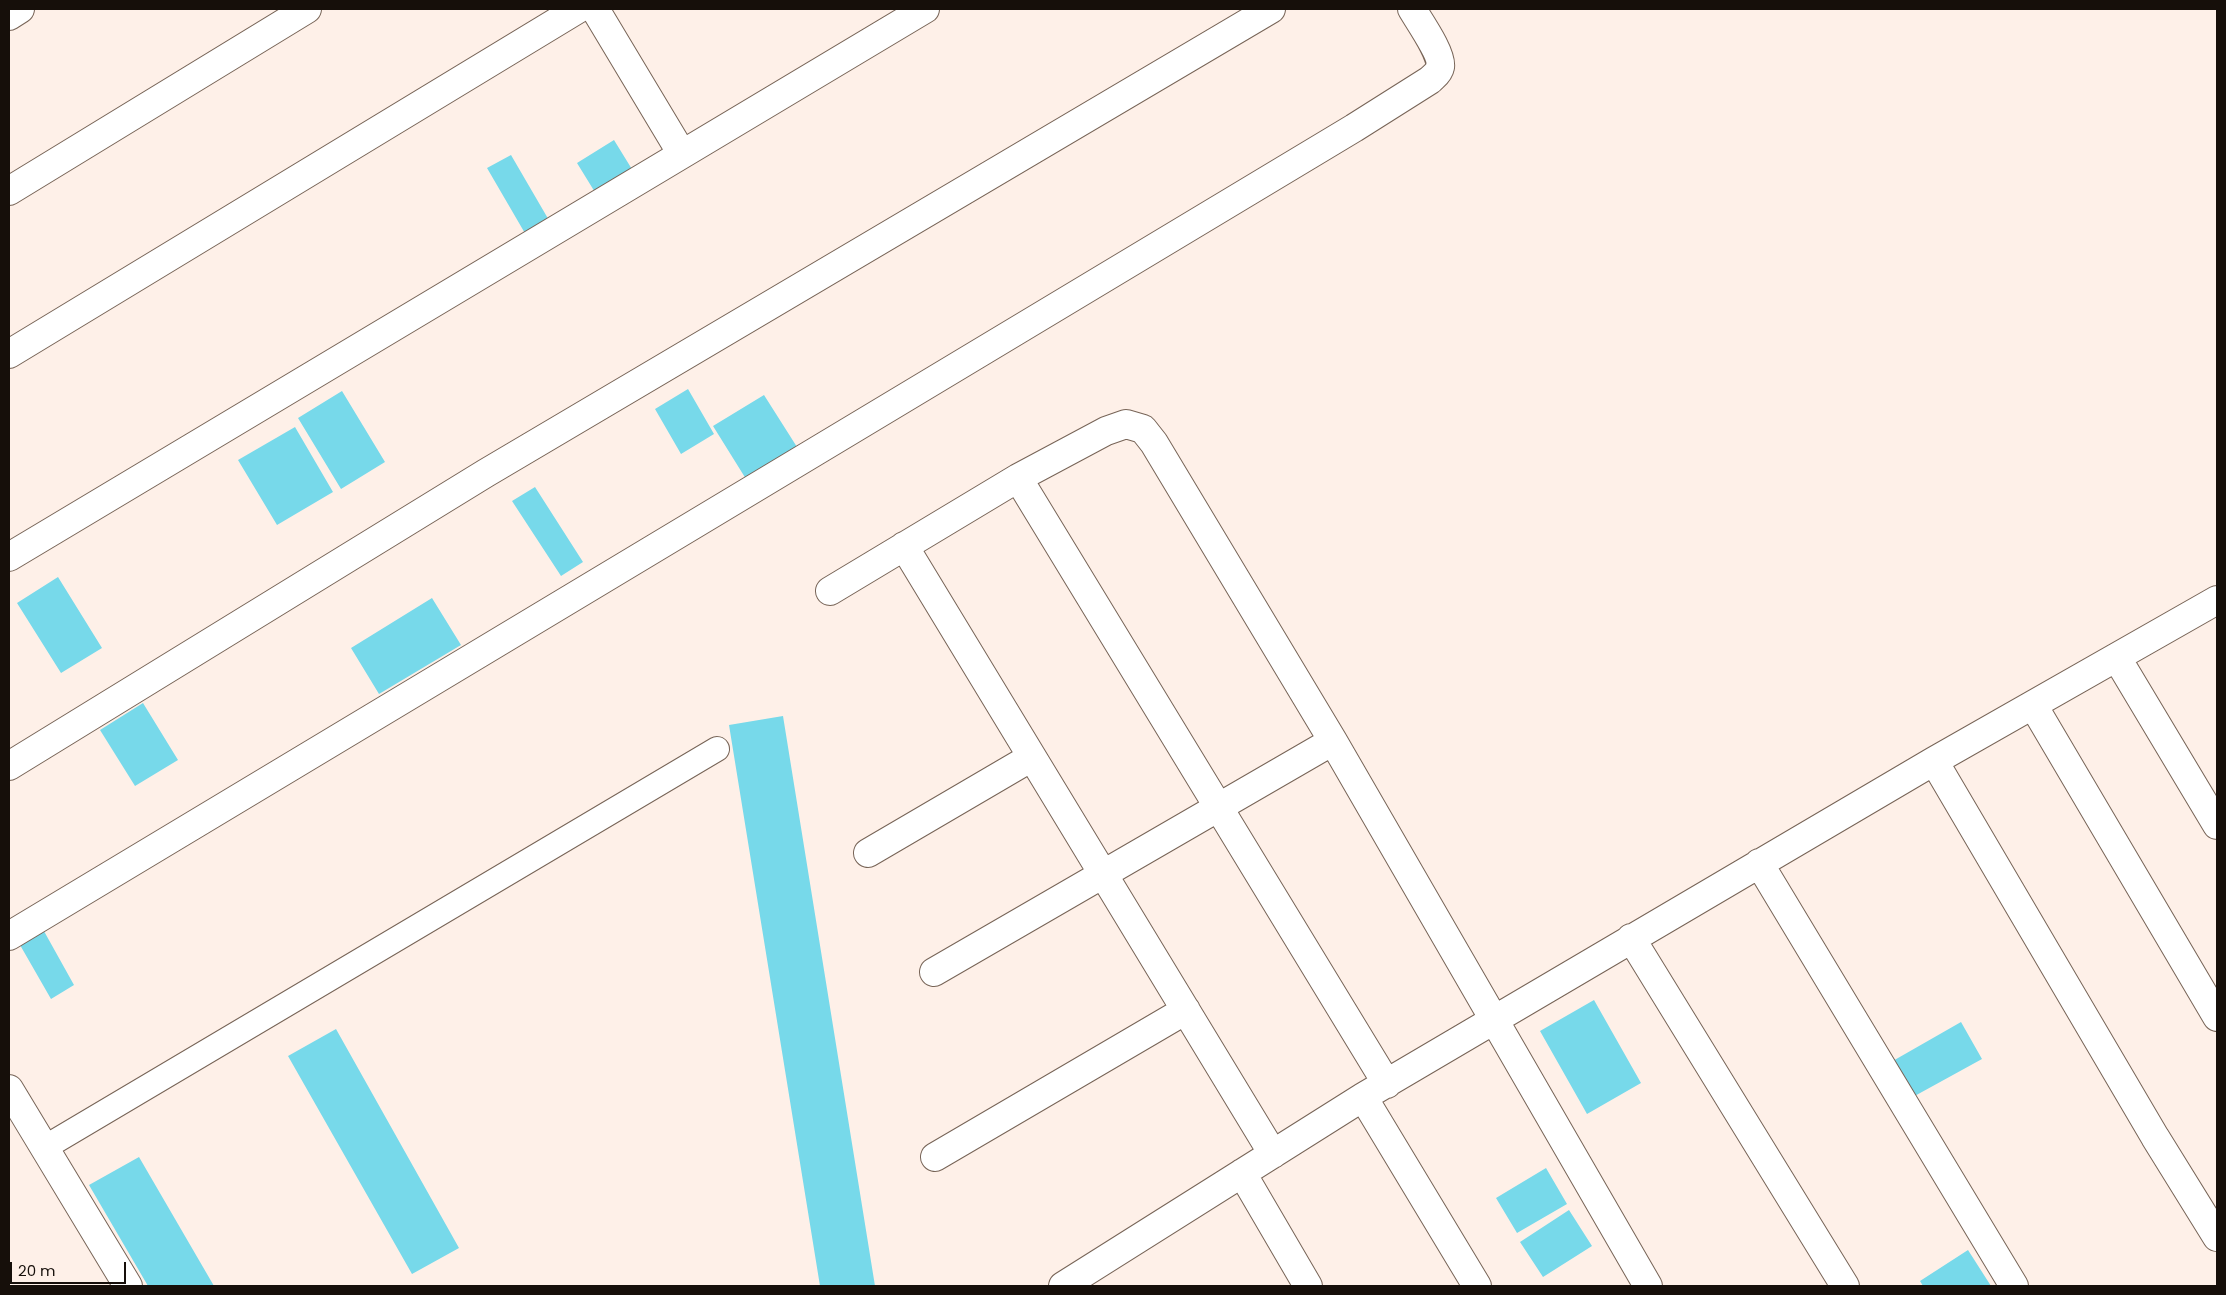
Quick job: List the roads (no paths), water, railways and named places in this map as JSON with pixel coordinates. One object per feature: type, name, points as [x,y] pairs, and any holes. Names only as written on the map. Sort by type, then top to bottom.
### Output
[{"type":"street","points":[[9,16],[20,9]]},
{"type":"street","points":[[9,191],[306,9]]},
{"type":"street","points":[[9,354],[578,9]]},
{"type":"street","points":[[595,9],[682,154]]},
{"type":"street","points":[[9,557],[924,9]]},
{"type":"street","points":[[9,766],[494,468],[1271,9]]},
{"type":"street","points":[[9,936],[1345,133],[1430,80],[1438,73],[1441,65],[1438,54],[1412,9]]},
{"type":"street","points":[[830,591],[1018,478],[1106,431],[1126,424],[1143,429],[1154,443],[1332,741],[1648,1286]]},
{"type":"street","points":[[1018,478],[1387,1084]]},
{"type":"street","points":[[904,546],[1273,1154]]},
{"type":"street","points":[[1063,1286],[1089,1279],[1242,1173],[1363,1097],[1495,1021],[1758,863],[2217,600]]},
{"type":"street","points":[[2116,658],[2217,825]]},
{"type":"street","points":[[2033,705],[2217,1018]]},
{"type":"street","points":[[934,972],[1332,741]]},
{"type":"street","points":[[868,853],[1032,758]]},
{"type":"street","points":[[1934,761],[2155,1137],[2217,1237]]},
{"type":"street","points":[[1758,863],[2014,1286]]},
{"type":"street","points":[[1631,938],[1845,1286]]},
{"type":"street","points":[[935,1158],[1186,1010]]},
{"type":"street","points":[[9,1089],[128,1286]]},
{"type":"street","points":[[1363,1097],[1477,1286]]},
{"type":"street","points":[[1242,1173],[1308,1286]]},
{"type":"lane","points":[[44,1148],[717,749]]}]
